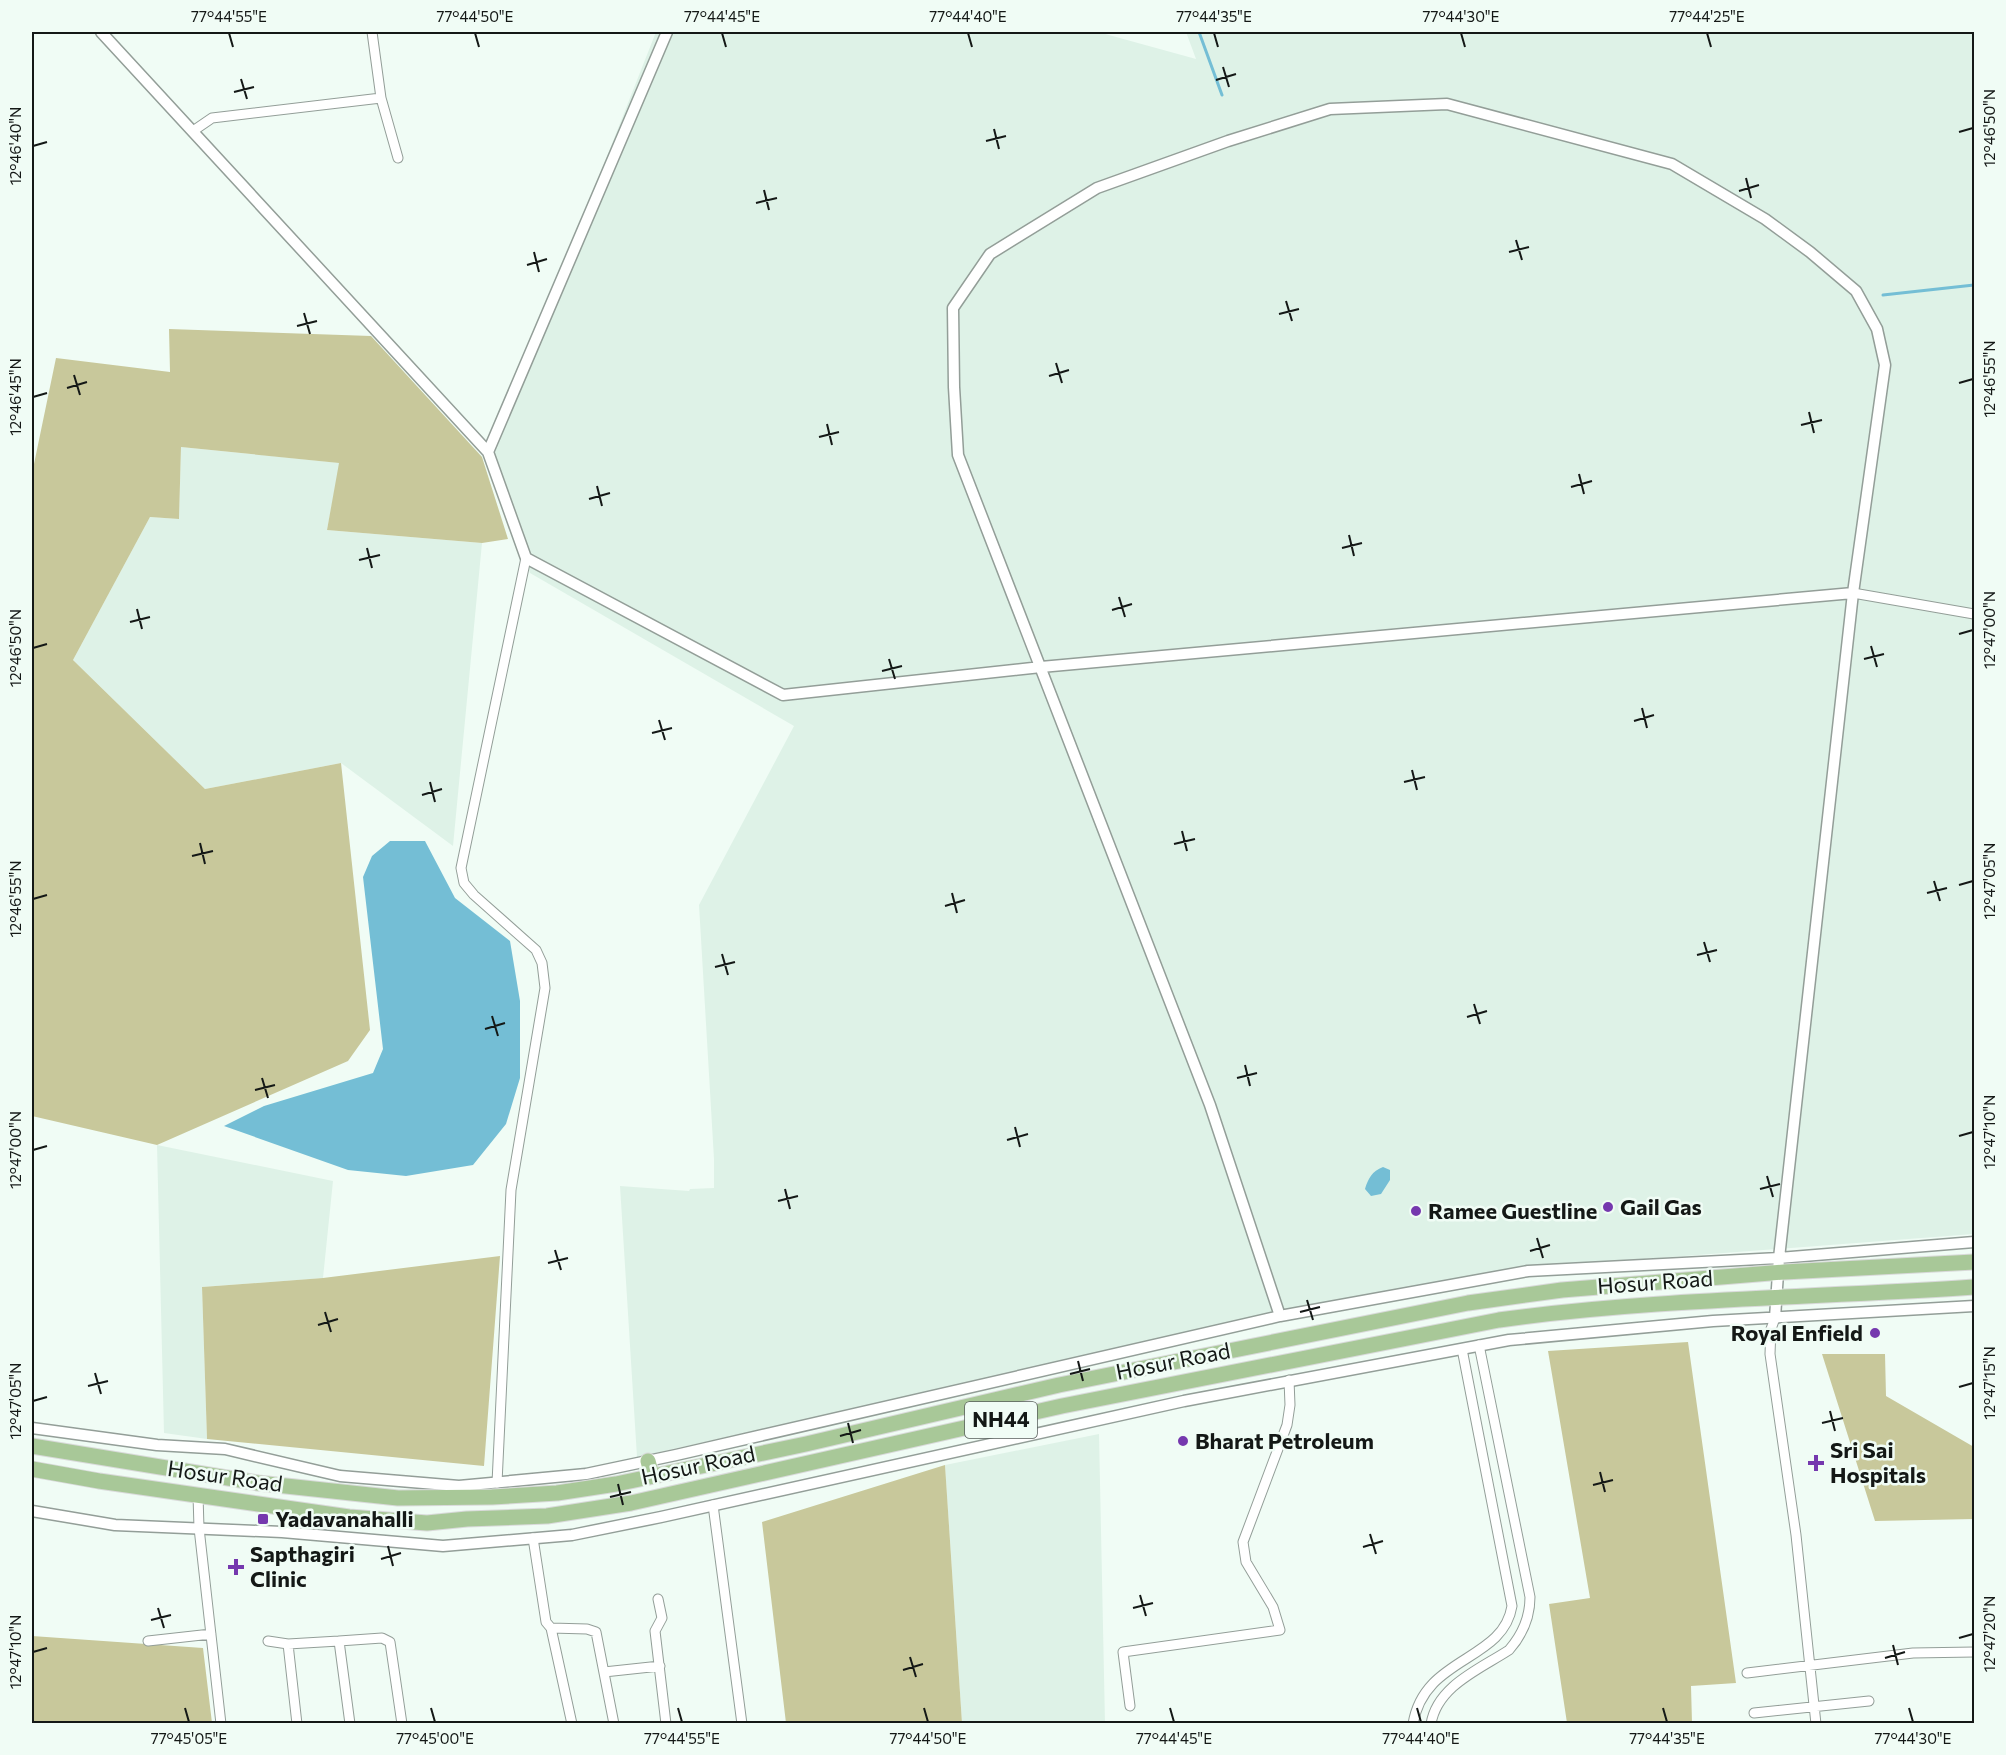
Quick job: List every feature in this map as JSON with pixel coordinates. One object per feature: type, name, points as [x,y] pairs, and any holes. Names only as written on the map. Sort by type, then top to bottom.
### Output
[{"type":"highway","name":"Hosur Road","points":[[32,1446],[258,1483],[398,1498],[492,1497],[557,1493],[616,1484],[806,1444],[1059,1385],[1468,1303],[1778,1265],[1974,1263]]},
{"type":"highway","name":"Hosur Road","points":[[32,1469],[198,1496],[349,1517],[427,1523],[581,1512],[734,1481],[1062,1406],[1499,1320],[1552,1312],[1776,1296],[1974,1287]]},
{"type":"highway","points":[[648,1461],[652,1476]]},
{"type":"street","points":[[101,32],[488,452],[526,558],[461,867],[464,883],[474,895],[536,950],[542,963],[544,988],[511,1190],[497,1483]]},
{"type":"street","points":[[372,32],[381,98],[398,158]]},
{"type":"street","points":[[488,452],[667,32]]},
{"type":"street","points":[[193,131],[212,118],[381,98]]},
{"type":"street","points":[[1280,1316],[1210,1105],[958,455],[953,308],[990,254],[1097,188],[1228,141],[1330,109],[1447,104],[1672,164],[1765,219],[1810,252],[1856,291],[1877,329],[1885,365],[1852,592],[1778,1265],[1775,1318],[1771,1329],[1770,1354],[1796,1535],[1816,1724]]},
{"type":"street","points":[[526,558],[783,695],[1041,667],[1852,592],[1974,614]]},
{"type":"street","points":[[32,1428],[156,1445],[225,1449],[340,1476],[459,1486],[497,1483],[586,1474],[1280,1316],[1528,1271],[1778,1265],[1974,1242]]},
{"type":"street","points":[[32,1511],[115,1525],[282,1532],[442,1546],[572,1535],[1006,1439],[1289,1380],[1479,1346],[1540,1337],[1713,1321],[1974,1306]]},
{"type":"street","points":[[1431,1724],[1437,1705],[1447,1692],[1509,1650],[1515,1643],[1525,1627],[1530,1607],[1530,1597],[1479,1346]]},
{"type":"street","points":[[1413,1724],[1417,1706],[1427,1688],[1443,1673],[1497,1637],[1509,1620],[1512,1606],[1462,1349]]},
{"type":"street","points":[[1130,1707],[1123,1652],[1280,1630],[1273,1607],[1246,1562],[1243,1542],[1287,1425],[1290,1405],[1289,1380]]},
{"type":"street","points":[[198,1496],[199,1528],[221,1724]]},
{"type":"street","points":[[713,1505],[742,1724]]},
{"type":"street","points":[[533,1538],[546,1622],[551,1629],[572,1724]]},
{"type":"street","points":[[658,1599],[662,1618],[655,1631],[666,1724]]},
{"type":"street","points":[[551,1629],[587,1629],[596,1632],[614,1724]]},
{"type":"street","points":[[148,1641],[211,1634]]},
{"type":"street","points":[[268,1641],[288,1644],[382,1638],[390,1642],[402,1724]]},
{"type":"street","points":[[339,1641],[350,1724]]},
{"type":"street","points":[[288,1644],[297,1724]]},
{"type":"street","points":[[1747,1673],[1913,1653],[1974,1652]]},
{"type":"street","points":[[604,1672],[660,1666]]},
{"type":"street","points":[[1754,1713],[1869,1701]]},
{"type":"shaded area","points":[[656,32],[1098,32],[1196,59],[1186,32],[1974,32],[1974,1234],[1526,1268],[1284,1313],[637,1457],[620,1186],[689,1191],[690,1189],[714,1188],[699,905],[794,726],[530,573],[492,448]]},
{"type":"shaded area","points":[[181,447],[340,463],[327,530],[482,543],[453,846],[341,763],[205,789],[73,660],[150,517],[179,519]]},
{"type":"shaded area","points":[[157,1145],[333,1181],[323,1278],[202,1287],[207,1439],[164,1433]]},
{"type":"shaded area","points":[[1099,1434],[1105,1723],[962,1723],[945,1465]]},
{"type":"green space","points":[[169,329],[371,336],[482,457],[508,539],[482,543],[327,530],[339,463],[181,447],[179,519],[150,517],[73,660],[205,789],[341,763],[370,1030],[348,1061],[157,1145],[32,1116],[32,463],[34,464],[56,358],[170,372]]},
{"type":"green space","points":[[500,1256],[484,1466],[207,1439],[202,1287],[323,1278]]},
{"type":"green space","points":[[1688,1342],[1736,1683],[1691,1686],[1692,1723],[1567,1723],[1549,1604],[1590,1598],[1548,1351]]},
{"type":"green space","points":[[1822,1354],[1885,1354],[1886,1396],[1974,1447],[1974,1519],[1875,1521]]},
{"type":"green space","points":[[945,1465],[962,1723],[786,1723],[762,1522]]},
{"type":"green space","points":[[32,1636],[203,1648],[212,1723],[32,1723]]},
{"type":"water","points":[[390,841],[425,841],[455,898],[510,941],[520,1001],[520,1078],[506,1124],[473,1165],[406,1176],[348,1170],[224,1126],[264,1106],[373,1073],[383,1049],[363,877],[372,856]]},
{"type":"water","points":[[1383,1167],[1390,1170],[1390,1180],[1381,1194],[1371,1196],[1365,1189],[1373,1173]]},
{"type":"waterway","points":[[1199,32],[1222,95]]},
{"type":"waterway","points":[[1883,295],[1974,285]]},
{"type":"place","name":"Gail Gas","points":[[1608,1207]]},
{"type":"place","name":"Ramee Guestline","points":[[1416,1211]]},
{"type":"place","name":"Royal Enfield","points":[[1875,1333]]},
{"type":"place","name":"Bharat Petroleum","points":[[1183,1441]]},
{"type":"place","name":"Sri Sai Hospitals","points":[[1816,1463]]},
{"type":"place","name":"Yadavanahalli","points":[[263,1519]]},
{"type":"place","name":"Sapthagiri Clinic","points":[[236,1567]]}]
